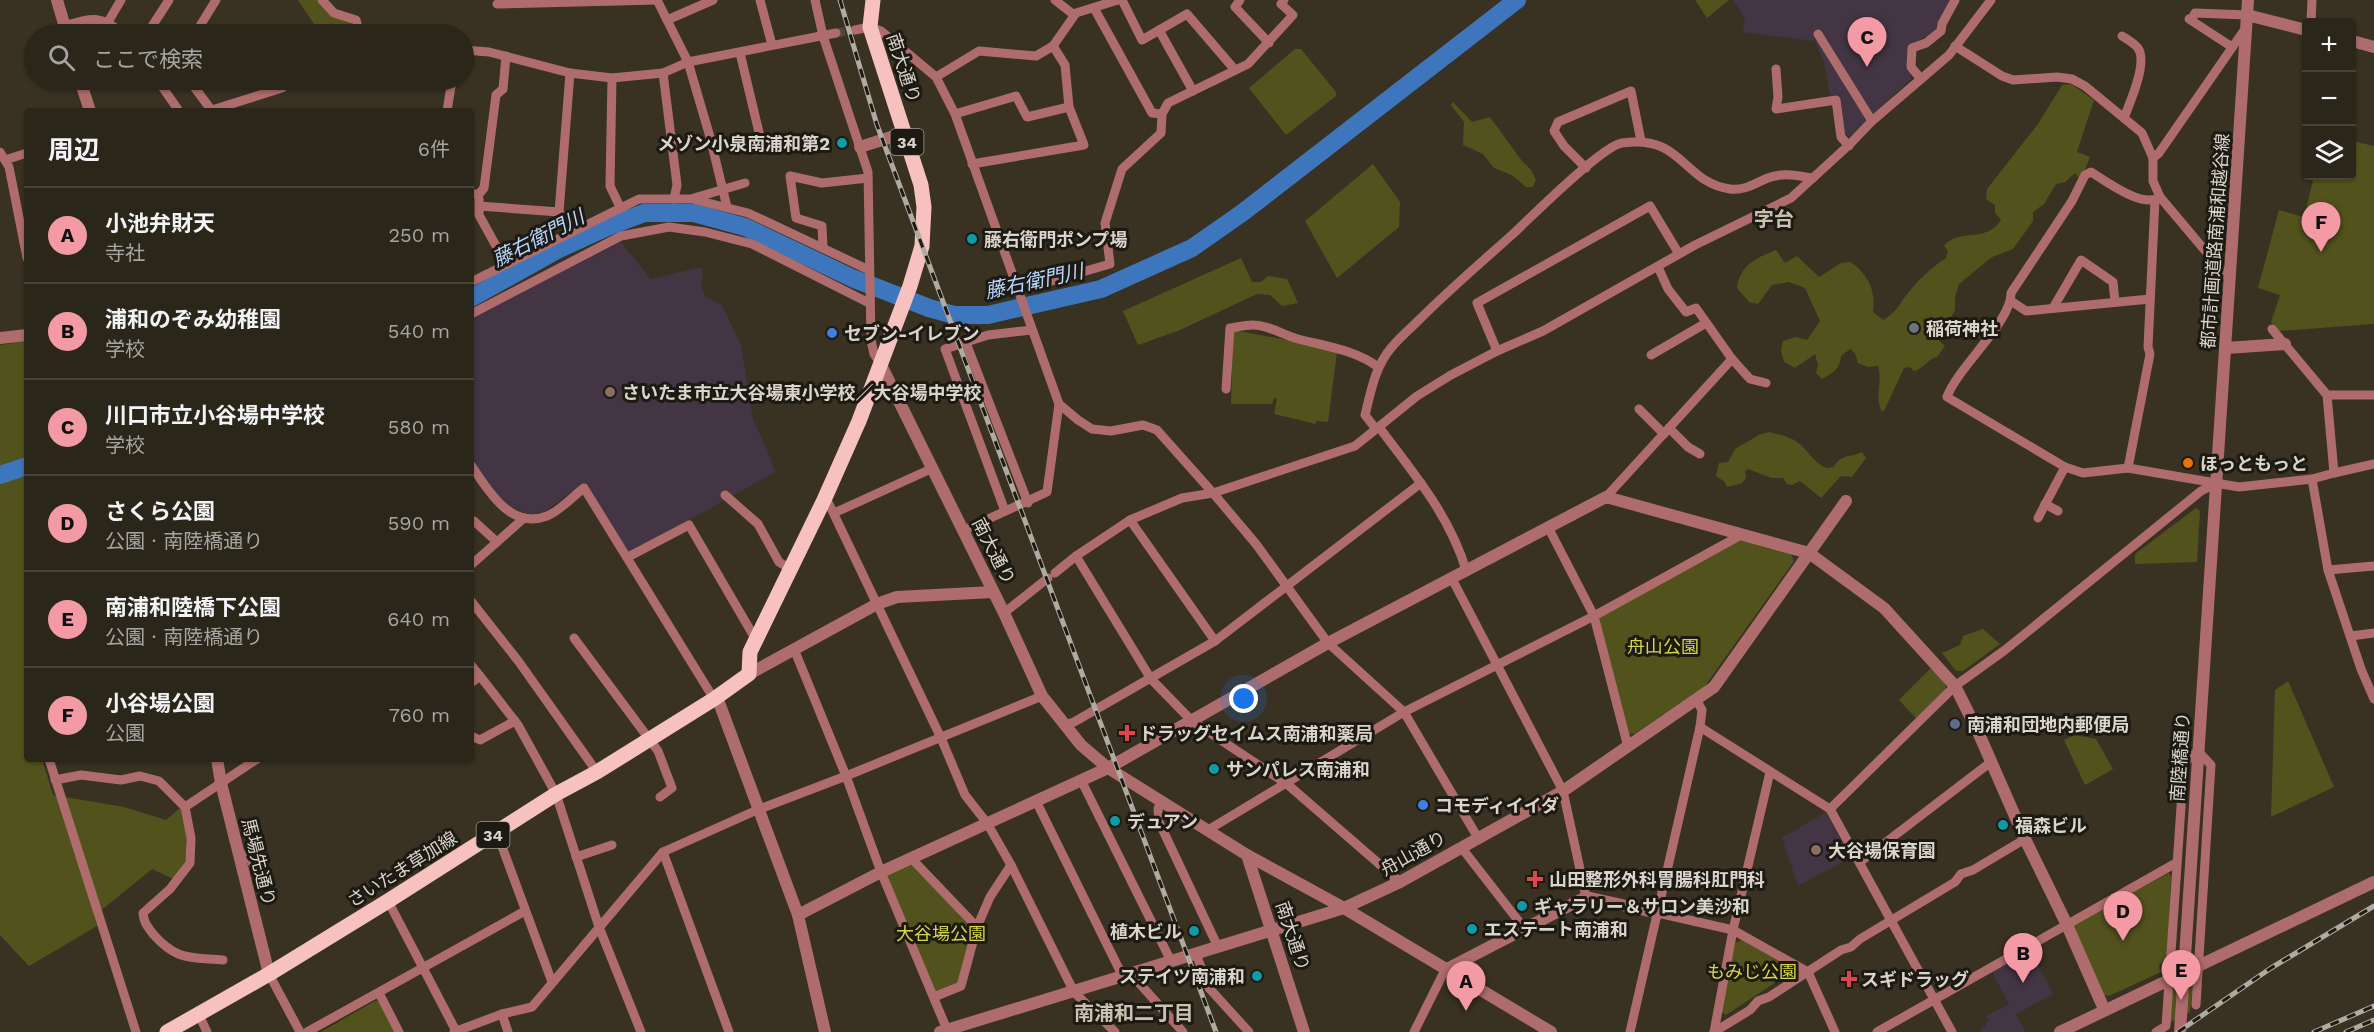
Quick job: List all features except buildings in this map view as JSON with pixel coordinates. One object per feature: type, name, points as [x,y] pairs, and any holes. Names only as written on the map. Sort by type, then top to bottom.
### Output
[{"type":"main road","name":"南大通り","points":[[873,0],[862,28],[904,133],[921,185],[924,207],[922,246],[910,286],[880,363]]},
{"type":"main road","name":"34","points":[[715,698],[749,674],[750,652],[824,500],[859,421],[880,363]]},
{"type":"main road","name":"さいたま草加線","points":[[167,1032],[269,974],[556,794],[597,772],[715,698]]},
{"type":"street","points":[[57,0],[64,24]]},
{"type":"street","points":[[108,22],[122,0]]},
{"type":"street","points":[[153,24],[169,0]]},
{"type":"street","points":[[201,24],[216,0]]},
{"type":"street","points":[[322,0],[334,13],[356,20],[357,24]]},
{"type":"street","points":[[497,4],[657,0],[688,62],[727,207]]},
{"type":"street","points":[[667,20],[713,0]]},
{"type":"street","points":[[760,0],[772,45]]},
{"type":"street","points":[[815,0],[823,36],[868,178],[871,340],[874,354],[880,363]]},
{"type":"street","points":[[1055,0],[1074,15]]},
{"type":"street","points":[[936,77],[979,51],[1036,56],[1053,46],[1074,15],[1120,0],[1142,40],[1187,14],[1235,70]]},
{"type":"street","points":[[1240,0],[1234,7],[1269,43]]},
{"type":"street","points":[[1018,293],[1110,264],[1106,222],[1122,170],[1161,133],[1162,114],[1168,104],[1248,64],[1269,43],[1293,15],[1281,4],[1284,0]]},
{"type":"street","points":[[1921,79],[1911,67],[1912,48],[1926,44],[1941,31],[1954,0]]},
{"type":"street","points":[[1004,613],[1076,556],[1130,520],[1182,498],[1213,493],[1355,446],[1417,396],[1451,375],[1497,351],[1543,331],[1679,254],[1791,198],[1955,46],[1991,0]]},
{"type":"street","name":"都市計画道路南浦和越谷線","points":[[2215,484],[2248,0]]},
{"type":"street","points":[[2311,18],[2312,0]]},
{"type":"street","points":[[1094,8],[1152,113],[1162,114]]},
{"type":"street","points":[[2232,47],[2190,19],[2195,13],[2247,15],[2302,29]]},
{"type":"street","points":[[78,24],[92,17],[111,24]]},
{"type":"street","points":[[862,28],[881,31],[936,77],[955,114],[1059,404],[1047,492],[1028,503],[962,531]]},
{"type":"street","points":[[2153,158],[2166,144],[2245,29]]},
{"type":"street","points":[[1159,30],[1193,91]]},
{"type":"street","points":[[474,51],[506,56],[570,73],[612,78],[663,73],[688,62],[836,33]]},
{"type":"street","points":[[1818,34],[1872,121]]},
{"type":"street","points":[[2122,36],[2138,48],[2141,58],[2133,94],[2124,118]]},
{"type":"street","points":[[2356,42],[2374,47]]},
{"type":"street","points":[[972,164],[1084,145],[1070,107],[1065,64],[1053,46]]},
{"type":"street","points":[[1955,46],[2002,76],[2013,80],[2057,77],[2072,79],[2085,86],[2142,133],[2153,158],[2153,181],[2158,199],[2150,299],[2148,347],[2150,354],[2128,468]]},
{"type":"street","points":[[740,53],[762,144]]},
{"type":"street","points":[[506,56],[503,89],[496,95],[484,188],[475,194],[479,215],[506,264]]},
{"type":"street","points":[[1776,69],[1778,97],[1776,109],[1836,100],[1841,137],[1849,146]]},
{"type":"street","points":[[570,73],[559,212],[573,231]]},
{"type":"street","points":[[663,73],[677,185],[674,199]]},
{"type":"street","points":[[612,78],[610,186],[620,207]]},
{"type":"street","points":[[83,90],[89,108]]},
{"type":"street","points":[[164,90],[177,108]]},
{"type":"street","points":[[197,90],[210,108]]},
{"type":"street","points":[[221,108],[276,90]]},
{"type":"street","points":[[447,108],[450,90]]},
{"type":"street","points":[[1586,168],[1564,146],[1554,131],[1558,122],[1631,91],[1641,141]]},
{"type":"street","points":[[955,114],[1017,96],[1027,117],[1070,107]]},
{"type":"street","points":[[860,147],[904,133]]},
{"type":"street","points":[[1466,570],[1457,542],[1421,483],[1365,415],[1378,367],[1392,347],[1444,294],[1586,168],[1618,143],[1641,141],[1656,144],[1672,151],[1710,184],[1732,189],[1752,187],[1768,177],[1784,174],[1813,178]]},
{"type":"street","points":[[24,153],[3,156],[9,166],[24,243]]},
{"type":"street","points":[[2229,279],[2158,199],[2136,199],[2091,172],[2085,175],[2067,209],[2011,293],[2012,301],[1947,396],[2064,467],[2083,472],[2128,468],[2239,487],[2312,479],[2374,464]]},
{"type":"street","points":[[823,248],[822,226],[796,218],[790,176],[822,183],[868,178]]},
{"type":"street","points":[[692,199],[745,183]]},
{"type":"street","points":[[474,280],[639,199],[692,199],[748,213],[823,248],[869,273]]},
{"type":"street","points":[[479,206],[559,212]]},
{"type":"street","points":[[1497,351],[1477,303],[1650,206],[1679,254]]},
{"type":"street","points":[[474,312],[621,236],[669,227],[705,232],[752,244],[869,300]]},
{"type":"street","points":[[2053,308],[2081,260],[2113,282],[2115,302]]},
{"type":"street","points":[[1658,267],[1668,289],[1686,312],[1696,308],[1732,359],[1750,379],[1766,383]]},
{"type":"street","points":[[2012,301],[2026,310],[2150,299]]},
{"type":"street","points":[[1651,355],[1706,324]]},
{"type":"street","points":[[1005,511],[945,349],[1030,325]]},
{"type":"street","points":[[1226,390],[1230,328],[1254,325],[1277,330],[1298,339],[1336,348],[1378,367]]},
{"type":"street","points":[[2272,328],[2327,395],[2334,473]]},
{"type":"street","points":[[0,338],[24,335]]},
{"type":"street","points":[[966,343],[1028,503]]},
{"type":"street","points":[[2226,348],[2285,344]]},
{"type":"street","points":[[798,915],[881,872],[1108,768],[1328,643],[1606,497],[1732,359]]},
{"type":"street","name":"南大通り","points":[[880,363],[1004,613],[1042,696],[1081,745],[1108,768],[1247,855],[1304,1032]]},
{"type":"street","points":[[2327,395],[2374,395]]},
{"type":"street","points":[[1059,404],[1077,420],[1092,429],[1111,431],[1143,425],[1157,430],[1213,493],[1287,586],[1328,643],[1404,712],[1478,838]]},
{"type":"street","points":[[1639,409],[1700,454]]},
{"type":"street","points":[[2037,518],[2064,467]]},
{"type":"street","points":[[834,513],[933,468]]},
{"type":"street","points":[[474,469],[497,502],[524,518],[548,516],[584,488],[628,557],[715,698],[798,915],[825,1032]]},
{"type":"street","points":[[2312,479],[2328,570],[2361,669],[2374,699]]},
{"type":"street","points":[[1065,725],[1151,679],[1215,641],[1421,483]]},
{"type":"street","points":[[1830,809],[1955,686],[2005,650],[2201,490],[2215,484]]},
{"type":"street","name":"南陸橋通り","points":[[2180,1032],[2215,484]]},
{"type":"street","points":[[725,495],[758,524],[779,562],[790,569]]},
{"type":"street","points":[[1606,497],[1809,554],[1884,608],[1955,686],[2025,839],[2067,924],[2104,1009]]},
{"type":"street","points":[[824,500],[834,513],[941,738],[964,795],[987,824],[1011,865],[1074,992],[1109,1030]]},
{"type":"street","name":"舟山通り","points":[[945,1031],[1344,909],[1400,882],[1563,791],[1714,687],[1846,501]]},
{"type":"street","points":[[2045,504],[2058,511]]},
{"type":"street","points":[[474,563],[524,518]]},
{"type":"street","points":[[1130,520],[1215,641]]},
{"type":"street","points":[[474,521],[497,542]]},
{"type":"street","points":[[628,557],[689,525],[756,640]]},
{"type":"street","points":[[1548,527],[1594,616],[1628,747]]},
{"type":"street","points":[[1208,830],[1404,712],[1594,616],[1743,534]]},
{"type":"street","points":[[1076,556],[1151,679],[1192,722],[1287,784],[1400,882]]},
{"type":"street","points":[[2328,570],[2374,566]]},
{"type":"street","points":[[1451,577],[1563,791],[1586,897]]},
{"type":"street","points":[[749,674],[877,604],[897,597],[993,592]]},
{"type":"street","points":[[474,605],[519,662],[597,772]]},
{"type":"street","points":[[2350,636],[2374,633]]},
{"type":"street","points":[[574,638],[658,751],[672,788],[660,797]]},
{"type":"street","points":[[794,649],[846,776],[881,872],[934,997],[945,1031]]},
{"type":"street","points":[[474,669],[515,721],[556,794],[599,927],[640,1032]]},
{"type":"street","points":[[474,681],[480,676]]},
{"type":"street","points":[[388,901],[455,1032],[502,1014],[531,1007],[663,852],[757,810],[1042,696]]},
{"type":"street","points":[[1630,1032],[1700,727],[1702,710],[1696,699]]},
{"type":"street","points":[[474,737],[480,740],[515,721]]},
{"type":"street","points":[[1700,727],[1830,809],[1952,1032]]},
{"type":"street","points":[[2156,1032],[2166,1026],[2184,764],[2198,751],[2211,765],[2196,1005]]},
{"type":"street","points":[[50,762],[136,1032]]},
{"type":"street","name":"馬場先通り","points":[[218,762],[269,974]]},
{"type":"street","points":[[185,807],[252,762]]},
{"type":"street","points":[[1860,862],[1991,762]]},
{"type":"street","points":[[1714,1032],[1733,930],[1770,772]]},
{"type":"street","points":[[55,780],[81,775],[122,780],[140,776],[159,781],[185,807],[191,838],[190,864],[170,889],[143,913],[144,923],[166,949],[180,956],[223,960]]},
{"type":"street","points":[[1081,780],[1171,961]]},
{"type":"street","points":[[1161,800],[1158,809],[1159,822],[1218,947]]},
{"type":"street","points":[[1036,801],[1127,975],[1183,1032]]},
{"type":"street","points":[[497,833],[552,982]]},
{"type":"street","points":[[1714,1032],[1750,1010],[1758,1001],[1769,997],[1841,950],[1851,947],[1860,939],[1955,882],[1961,874],[2025,839]]},
{"type":"street","points":[[576,857],[612,845]]},
{"type":"street","points":[[1461,848],[1524,928]]},
{"type":"street","points":[[663,852],[729,1032]]},
{"type":"street","points":[[240,857],[248,854],[263,885]]},
{"type":"street","points":[[1247,855],[1344,909],[1551,1032]]},
{"type":"street","points":[[912,859],[977,927]]},
{"type":"street","points":[[1877,1032],[2176,863]]},
{"type":"street","points":[[934,997],[961,986],[977,927],[990,897],[1011,865]]},
{"type":"street","points":[[2060,1032],[2374,882]]},
{"type":"street","points":[[1414,1032],[1445,970],[1586,897],[1733,930],[1808,972],[1835,1032]]},
{"type":"street","points":[[306,1032],[525,911]]},
{"type":"street","points":[[1196,954],[1209,988],[1249,1032]]},
{"type":"street","points":[[269,974],[300,1032]]},
{"type":"street","points":[[379,993],[399,1032]]},
{"type":"street","points":[[198,1013],[207,1032]]},
{"type":"street","points":[[502,1014],[508,1032]]},
{"type":"shaded area","points":[[1733,0],[1950,0],[1937,30],[1908,47],[1911,79],[1851,136],[1848,136],[1844,130],[1839,95],[1830,95],[1825,65],[1815,41],[1743,32],[1745,18]]},
{"type":"shaded area","name":"さいたま市立大谷場東小学校／大谷場中学校","points":[[621,242],[651,279],[702,267],[701,286],[705,296],[722,305],[741,345],[753,420],[775,472],[632,552],[627,551],[586,484],[580,485],[546,511],[528,514],[506,505],[474,464],[474,316]]},
{"type":"shaded area","name":"大谷場保育園","points":[[1826,812],[1850,858],[1798,886],[1782,838]]},
{"type":"shaded area","points":[[2031,951],[2053,994],[2016,1014],[2025,1032],[1981,1032],[1980,1030],[1986,1026],[1985,1023],[1989,1021],[1986,1016],[2009,1004],[1992,972]]},
{"type":"green space","points":[[298,0],[318,0],[331,15],[353,24],[314,24]]},
{"type":"green space","points":[[1695,0],[1729,0],[1707,18]]},
{"type":"green space","points":[[1295,49],[1301,49],[1336,92],[1336,96],[1286,135],[1249,88]]},
{"type":"green space","points":[[2071,84],[2094,100],[2077,152],[2090,157],[2085,170],[2079,178],[2075,173],[2065,182],[2056,184],[2044,204],[2033,212],[2033,221],[2013,249],[1992,257],[1959,284],[1955,297],[1955,310],[1938,340],[1945,346],[1937,357],[1918,370],[1914,371],[1910,367],[1904,368],[1882,412],[1879,401],[1878,366],[1868,367],[1858,363],[1855,353],[1850,349],[1841,356],[1835,370],[1822,379],[1816,373],[1818,365],[1815,354],[1795,368],[1784,362],[1781,350],[1783,341],[1796,337],[1807,340],[1820,321],[1805,288],[1789,282],[1772,285],[1758,304],[1749,302],[1737,288],[1742,273],[1750,263],[1776,250],[1785,263],[1797,256],[1819,277],[1841,263],[1851,262],[1870,284],[1874,304],[1873,312],[1883,320],[1895,310],[1921,278],[1946,258],[1948,251],[1944,246],[1950,240],[1988,232],[2001,220],[1995,213],[1995,205],[1986,199],[1987,189],[2038,124],[2062,85]]},
{"type":"green space","points":[[1453,102],[1472,122],[1490,117],[1531,170],[1536,180],[1533,187],[1526,187],[1512,175],[1494,168],[1483,154],[1463,145],[1464,122],[1451,105]]},
{"type":"green space","points":[[2356,142],[2374,146],[2374,324],[2279,331],[2271,322],[2280,295],[2258,288],[2279,210],[2304,217],[2313,180],[2356,180]]},
{"type":"green space","points":[[1373,164],[1400,202],[1399,227],[1337,278],[1305,221]]},
{"type":"green space","points":[[1241,258],[1252,282],[1261,282],[1268,276],[1287,279],[1298,303],[1282,306],[1270,295],[1257,294],[1180,330],[1138,345],[1123,311]]},
{"type":"green space","points":[[1233,330],[1337,352],[1328,422],[1316,421],[1316,424],[1274,414],[1277,399],[1274,398],[1272,404],[1231,404]]},
{"type":"green space","points":[[24,341],[24,762],[43,762],[53,795],[124,807],[166,820],[181,807],[186,834],[186,860],[173,879],[152,869],[94,916],[97,926],[29,966],[0,935],[0,345]]},
{"type":"green space","points":[[1769,432],[1794,440],[1826,468],[1834,467],[1843,458],[1862,452],[1866,458],[1852,477],[1841,476],[1821,498],[1800,481],[1792,485],[1787,484],[1783,478],[1772,478],[1748,469],[1745,471],[1746,478],[1742,483],[1727,487],[1725,482],[1716,476],[1719,463],[1728,462],[1735,449]]},
{"type":"green space","points":[[2196,508],[2200,511],[2197,562],[2135,564],[2135,554]]},
{"type":"green space","name":"舟山公園","points":[[1744,539],[1791,554],[1794,561],[1705,686],[1634,734],[1627,733],[1598,623],[1601,616]]},
{"type":"green space","points":[[1983,629],[2000,644],[1963,671],[1956,671],[1942,653],[1960,645],[1963,636]]},
{"type":"green space","points":[[1931,668],[1946,685],[1945,691],[1916,718],[1899,700]]},
{"type":"green space","points":[[2288,681],[2334,787],[2271,817],[2275,690]]},
{"type":"green space","points":[[2075,735],[2096,739],[2113,769],[2085,785],[2064,740]]},
{"type":"green space","name":"大谷場公園","points":[[912,859],[977,927],[961,986],[934,997],[881,872]]},
{"type":"green space","points":[[2169,873],[2171,876],[2167,956],[2159,966],[2161,972],[2109,996],[2104,995],[2072,926]]},
{"type":"green space","name":"もみじ公園","points":[[1742,940],[1788,966],[1790,973],[1726,1015],[1721,1011],[1735,943]]},
{"type":"green space","points":[[2194,977],[2190,1012],[2169,1023],[2172,989]]},
{"type":"green space","points":[[378,1001],[394,1032],[321,1032]]},
{"type":"waterway","name":"藤右衛門川","points":[[474,296],[559,249],[644,213],[694,213],[745,227],[852,278],[929,308],[954,315],[988,315],[1101,289],[1192,248],[1242,213],[1517,0]]},
{"type":"waterway","name":"藤右衛門川","points":[[0,475],[24,467]]},
{"type":"tunnel","points":[[836,33],[855,30]]},
{"type":"railway","points":[[840,0],[877,125],[1216,1032]]},
{"type":"railway","points":[[2178,1032],[2271,968],[2374,906]]},
{"type":"railway","points":[[2314,1032],[2374,1006]]},
{"type":"railway","points":[[2346,1032],[2374,1020]]},
{"type":"place","name":"川口市立小谷場中学校","points":[[1867,67]]},
{"type":"place","name":"メゾン小泉南浦和第2","points":[[842,143]]},
{"type":"place","name":"藤右衛門ポンプ場","points":[[972,239]]},
{"type":"place","name":"小谷場公園","points":[[2321,252]]},
{"type":"place","name":"稲荷神社","points":[[1914,328]]},
{"type":"place","name":"セブン-イレブン","points":[[832,333]]},
{"type":"place","name":"さいたま市立大谷場東小学校／大谷場中学校","points":[[610,392]]},
{"type":"place","name":"ほっともっと","points":[[2188,463]]},
{"type":"place","name":"南浦和団地内郵便局","points":[[1955,724]]},
{"type":"place","name":"ドラッグセイムス南浦和薬局","points":[[1127,733]]},
{"type":"place","name":"サンパレス南浦和","points":[[1214,769]]},
{"type":"place","name":"コモディイイダ","points":[[1423,805]]},
{"type":"place","name":"デュアン","points":[[1115,821]]},
{"type":"place","name":"福森ビル","points":[[2003,825]]},
{"type":"place","name":"大谷場保育園","points":[[1816,850]]},
{"type":"place","name":"山田整形外科胃腸科肛門科","points":[[1535,879]]},
{"type":"place","name":"ギャラリー＆サロン美沙和","points":[[1522,906]]},
{"type":"place","name":"エステート南浦和","points":[[1472,929]]},
{"type":"place","name":"植木ビル","points":[[1194,931]]},
{"type":"place","name":"さくら公園","points":[[2123,941]]},
{"type":"place","name":"ステイツ南浦和","points":[[1257,976]]},
{"type":"place","name":"スギドラッグ","points":[[1849,979]]},
{"type":"place","name":"浦和のぞみ幼稚園","points":[[2023,983]]},
{"type":"place","name":"南浦和陸橋下公園","points":[[2181,1000]]},
{"type":"place","name":"小池弁財天","points":[[1466,1011]]},
{"type":"district","name":"字台","points":[[1774,219]]},
{"type":"district","name":"南浦和二丁目","points":[[1134,1013]]}]
